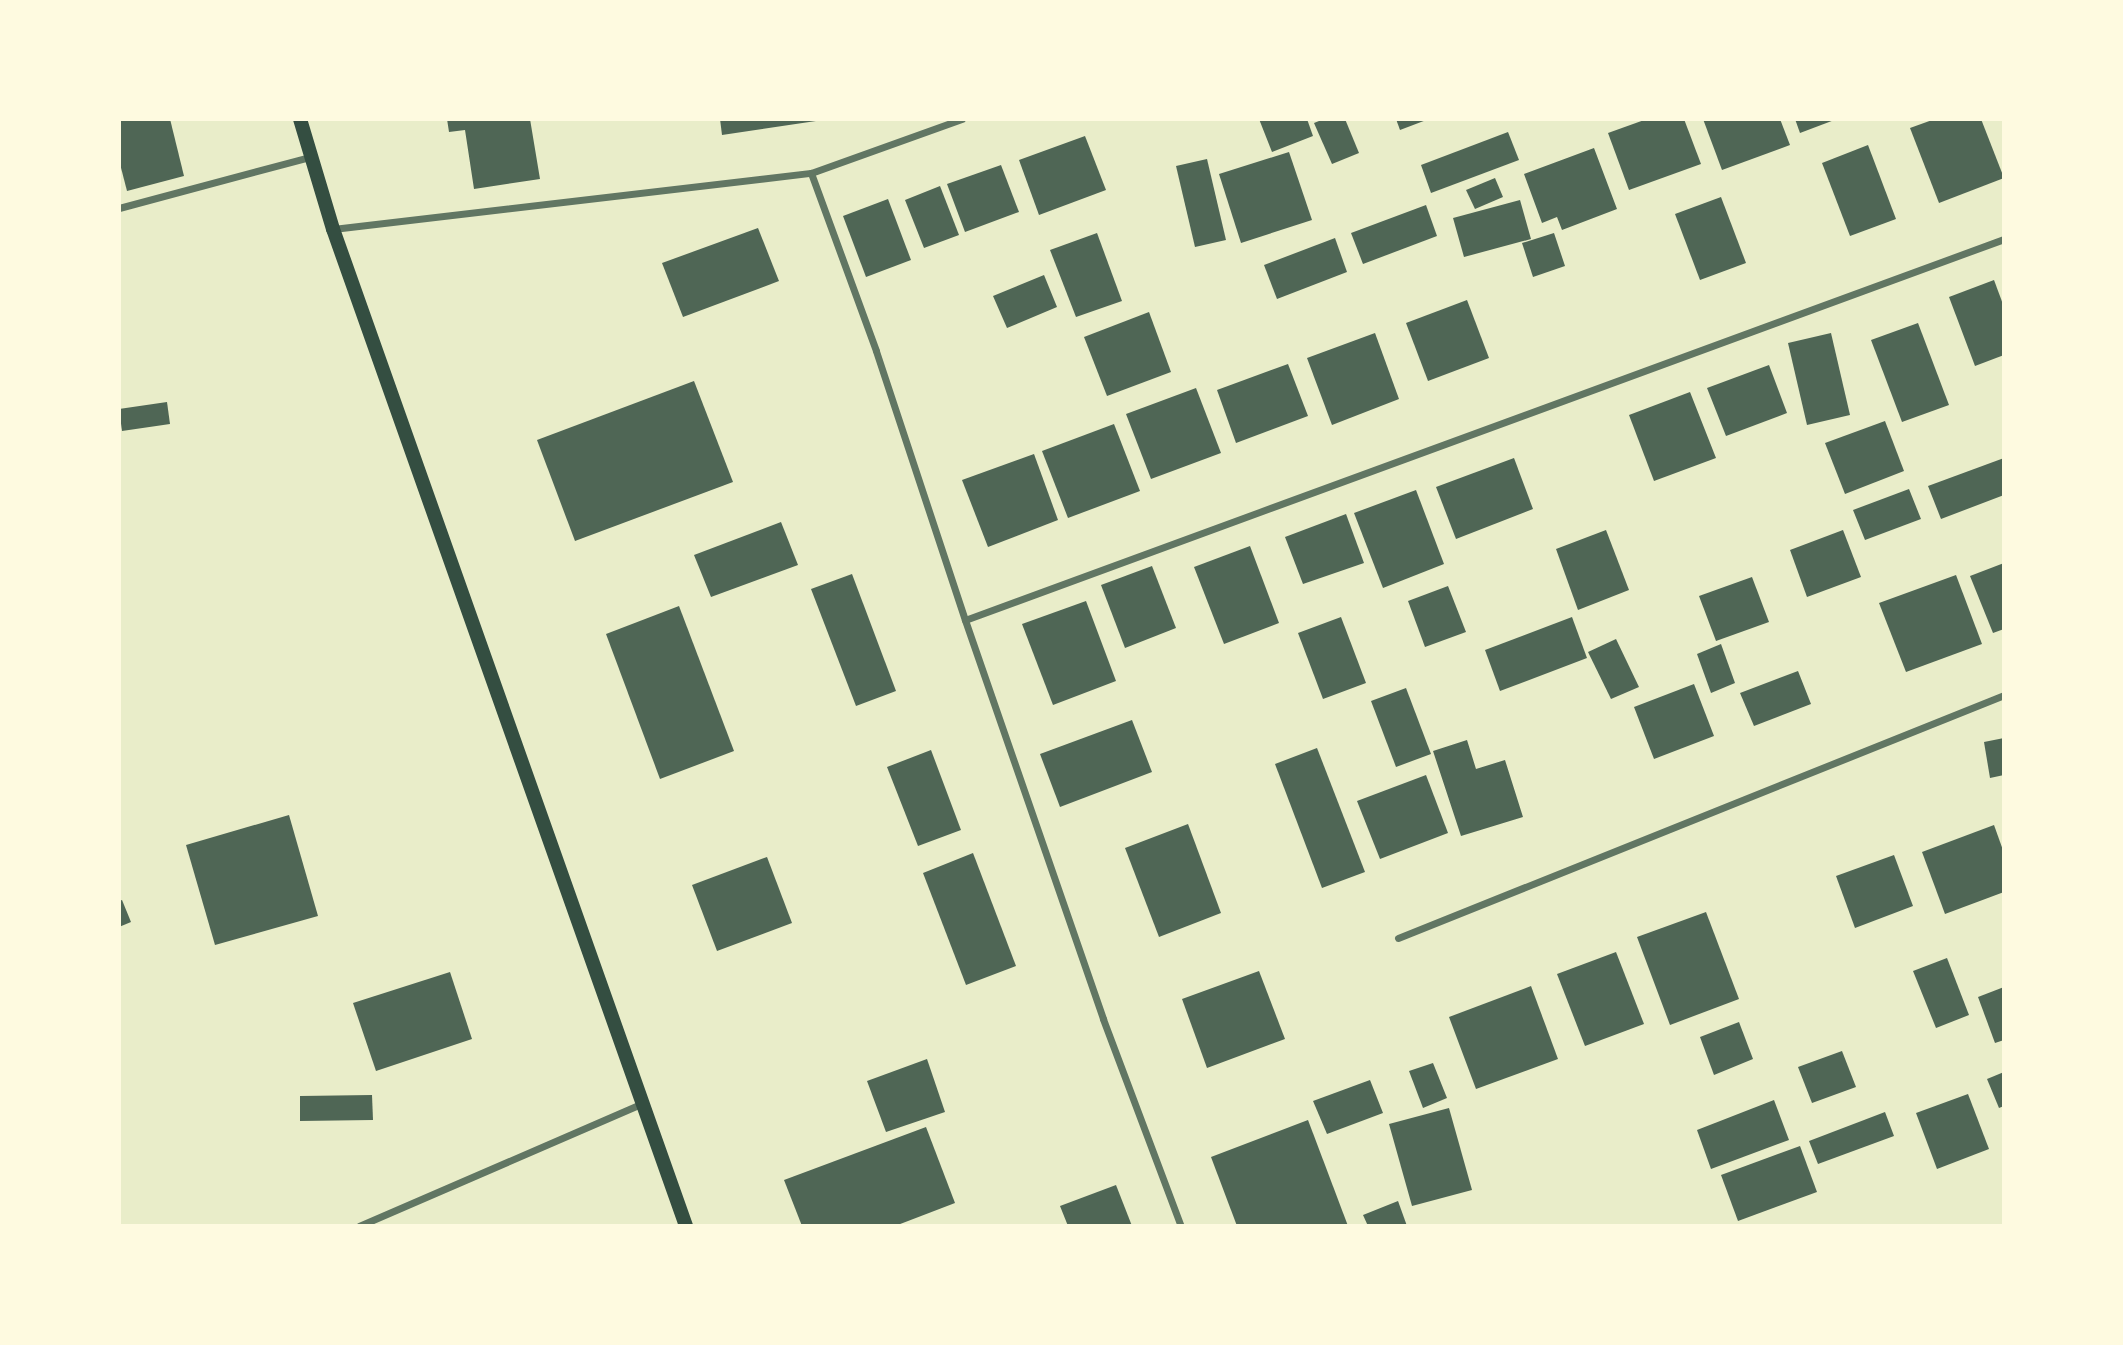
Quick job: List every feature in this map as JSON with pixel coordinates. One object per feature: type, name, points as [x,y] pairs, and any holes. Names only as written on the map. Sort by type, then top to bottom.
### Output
[{"type":"main road","points":[[300,119],[309,157],[333,229],[686,1226]]},
{"type":"street","points":[[333,229],[811,173],[957,120]]},
{"type":"street","points":[[119,208],[309,157]]},
{"type":"street","points":[[811,173],[876,351],[965,620],[1103,1019],[1181,1226]]},
{"type":"street","points":[[965,620],[2004,239]]},
{"type":"street","points":[[1398,938],[2004,695]]},
{"type":"street","points":[[359,1226],[641,1104]]},
{"type":"building","points":[[119,119],[170,119],[184,176],[127,191],[119,160]]},
{"type":"building","points":[[447,119],[530,119],[540,179],[474,189],[465,130],[449,132]]},
{"type":"building","points":[[720,119],[816,119],[816,121],[722,135]]},
{"type":"building","points":[[1259,119],[1307,119],[1313,136],[1272,152]]},
{"type":"building","points":[[1324,119],[1345,119],[1359,153],[1332,164],[1314,123]]},
{"type":"building","points":[[1396,119],[1429,119],[1400,130]]},
{"type":"building","points":[[1647,119],[1684,119],[1701,164],[1629,190],[1608,133]]},
{"type":"building","points":[[1703,119],[1780,119],[1790,145],[1722,170]]},
{"type":"building","points":[[1795,119],[1837,119],[1800,133]]},
{"type":"building","points":[[1935,119],[1981,119],[2004,178],[1939,203],[1910,128]]},
{"type":"building","points":[[1508,132],[1519,160],[1431,193],[1421,165]]},
{"type":"building","points":[[1085,136],[1106,190],[1039,215],[1019,160]]},
{"type":"building","points":[[1868,145],[1896,219],[1850,236],[1822,163]]},
{"type":"building","points":[[1594,148],[1617,209],[1562,230],[1557,217],[1542,223],[1524,174]]},
{"type":"building","points":[[1289,152],[1312,220],[1241,243],[1219,174]]},
{"type":"building","points":[[1207,159],[1226,240],[1195,247],[1176,166]]},
{"type":"building","points":[[1001,165],[1019,212],[965,232],[947,184]]},
{"type":"building","points":[[1495,178],[1503,197],[1475,209],[1466,190]]},
{"type":"building","points":[[940,186],[959,235],[924,248],[905,200]]},
{"type":"building","points":[[1721,197],[1746,263],[1700,280],[1675,214]]},
{"type":"building","points":[[888,199],[911,260],[866,277],[843,216]]},
{"type":"building","points":[[1520,200],[1531,239],[1464,257],[1453,218]]},
{"type":"building","points":[[1426,205],[1437,236],[1363,264],[1351,233]]},
{"type":"building","points":[[758,228],[779,281],[683,317],[662,263]]},
{"type":"building","points":[[1097,233],[1122,301],[1076,317],[1050,250]]},
{"type":"building","points":[[1554,233],[1565,266],[1533,277],[1522,243]]},
{"type":"building","points":[[1335,238],[1347,272],[1277,299],[1264,265]]},
{"type":"building","points":[[1044,275],[1057,307],[1007,328],[993,296]]},
{"type":"building","points":[[1994,280],[2004,307],[2004,355],[1975,366],[1949,297]]},
{"type":"building","points":[[1467,300],[1489,358],[1428,381],[1406,323]]},
{"type":"building","points":[[1149,312],[1171,372],[1107,396],[1084,337]]},
{"type":"building","points":[[1918,323],[1949,405],[1902,422],[1871,340]]},
{"type":"building","points":[[1375,333],[1399,399],[1332,425],[1307,358]]},
{"type":"building","points":[[1831,333],[1850,415],[1807,425],[1788,343]]},
{"type":"building","points":[[1288,364],[1308,416],[1236,443],[1217,390]]},
{"type":"building","points":[[1769,365],[1787,413],[1726,436],[1707,388]]},
{"type":"building","points":[[694,381],[733,482],[575,541],[537,440]]},
{"type":"building","points":[[1196,388],[1221,453],[1151,479],[1126,414]]},
{"type":"building","points":[[1690,392],[1716,458],[1654,481],[1629,415]]},
{"type":"building","points":[[167,402],[170,424],[122,431],[119,409]]},
{"type":"building","points":[[1885,421],[1904,471],[1845,494],[1825,443]]},
{"type":"building","points":[[1114,424],[1140,491],[1068,518],[1042,451]]},
{"type":"building","points":[[1034,454],[1058,520],[988,547],[962,480]]},
{"type":"building","points":[[1514,458],[1533,509],[1456,539],[1436,487]]},
{"type":"building","points":[[2004,458],[2004,495],[1941,519],[1928,486]]},
{"type":"building","points":[[1909,489],[1921,519],[1865,540],[1853,510]]},
{"type":"building","points":[[1416,490],[1444,564],[1383,588],[1354,513]]},
{"type":"building","points":[[1346,514],[1364,563],[1303,584],[1285,537]]},
{"type":"building","points":[[781,522],[798,565],[711,597],[694,555]]},
{"type":"building","points":[[1606,530],[1629,590],[1578,610],[1556,549]]},
{"type":"building","points":[[1843,530],[1861,577],[1807,597],[1790,550]]},
{"type":"building","points":[[1250,546],[1279,623],[1224,644],[1194,567]]},
{"type":"building","points":[[2004,563],[2004,629],[1993,633],[1970,576]]},
{"type":"building","points":[[1152,566],[1176,628],[1125,648],[1101,585]]},
{"type":"building","points":[[852,574],[896,691],[856,706],[811,589]]},
{"type":"building","points":[[1956,575],[1982,644],[1906,672],[1879,603]]},
{"type":"building","points":[[1752,577],[1769,622],[1716,641],[1699,596]]},
{"type":"building","points":[[1448,586],[1466,632],[1425,647],[1408,601]]},
{"type":"building","points":[[1086,601],[1116,681],[1053,705],[1022,624]]},
{"type":"building","points":[[679,606],[734,751],[660,779],[606,634]]},
{"type":"building","points":[[1341,617],[1366,683],[1323,699],[1298,633]]},
{"type":"building","points":[[1572,617],[1587,658],[1500,691],[1485,650]]},
{"type":"building","points":[[1616,639],[1639,687],[1611,699],[1588,652]]},
{"type":"building","points":[[1721,644],[1735,683],[1711,693],[1697,654]]},
{"type":"building","points":[[1798,671],[1811,704],[1754,726],[1740,693]]},
{"type":"building","points":[[1694,684],[1714,736],[1654,759],[1634,707]]},
{"type":"building","points":[[1406,688],[1431,754],[1396,767],[1371,701]]},
{"type":"building","points":[[1132,720],[1152,772],[1060,807],[1040,754]]},
{"type":"building","points":[[2004,738],[2004,775],[1990,778],[1984,742]]},
{"type":"building","points":[[1467,740],[1476,769],[1505,760],[1523,817],[1461,836],[1433,751]]},
{"type":"building","points":[[1317,748],[1365,872],[1322,888],[1275,764]]},
{"type":"building","points":[[931,750],[961,830],[918,846],[887,767]]},
{"type":"building","points":[[1426,775],[1448,833],[1380,859],[1357,801]]},
{"type":"building","points":[[289,815],[318,916],[215,945],[186,845]]},
{"type":"building","points":[[1188,824],[1221,913],[1159,937],[1125,848]]},
{"type":"building","points":[[1994,825],[2004,853],[2004,892],[1945,914],[1922,852]]},
{"type":"building","points":[[973,853],[1016,966],[966,985],[923,873]]},
{"type":"building","points":[[1894,855],[1913,906],[1855,928],[1836,876]]},
{"type":"building","points":[[767,857],[792,923],[717,951],[692,885]]},
{"type":"building","points":[[122,900],[131,922],[119,927],[119,901]]},
{"type":"building","points":[[1706,912],[1739,999],[1670,1025],[1637,937]]},
{"type":"building","points":[[1616,952],[1644,1024],[1585,1046],[1557,974]]},
{"type":"building","points":[[1947,958],[1969,1015],[1936,1028],[1913,971]]},
{"type":"building","points":[[1259,971],[1285,1039],[1207,1068],[1182,999]]},
{"type":"building","points":[[450,972],[472,1039],[376,1071],[353,1003]]},
{"type":"building","points":[[1531,986],[1558,1059],[1476,1089],[1449,1017]]},
{"type":"building","points":[[2004,987],[2004,1040],[1995,1043],[1978,997]]},
{"type":"building","points":[[1739,1022],[1753,1059],[1714,1075],[1700,1037]]},
{"type":"building","points":[[1842,1051],[1856,1087],[1812,1103],[1798,1067]]},
{"type":"building","points":[[927,1059],[945,1112],[886,1132],[867,1081]]},
{"type":"building","points":[[1433,1063],[1447,1098],[1423,1108],[1409,1071]]},
{"type":"building","points":[[2004,1072],[2004,1106],[1999,1108],[1987,1079]]},
{"type":"building","points":[[1370,1080],[1383,1113],[1327,1134],[1313,1101]]},
{"type":"building","points":[[1968,1094],[1989,1149],[1937,1169],[1916,1113]]},
{"type":"building","points":[[372,1095],[373,1120],[300,1121],[300,1096]]},
{"type":"building","points":[[1774,1100],[1789,1140],[1711,1169],[1697,1130]]},
{"type":"building","points":[[1449,1108],[1472,1190],[1412,1206],[1389,1124]]},
{"type":"building","points":[[1885,1112],[1894,1136],[1818,1164],[1809,1141]]},
{"type":"building","points":[[1308,1120],[1348,1226],[1237,1226],[1211,1157]]},
{"type":"building","points":[[926,1127],[955,1203],[895,1226],[802,1226],[784,1180]]},
{"type":"building","points":[[1800,1146],[1817,1192],[1738,1221],[1721,1175]]},
{"type":"building","points":[[1116,1185],[1132,1226],[1068,1226],[1060,1206]]},
{"type":"building","points":[[1398,1201],[1407,1226],[1368,1226],[1363,1215]]}]
